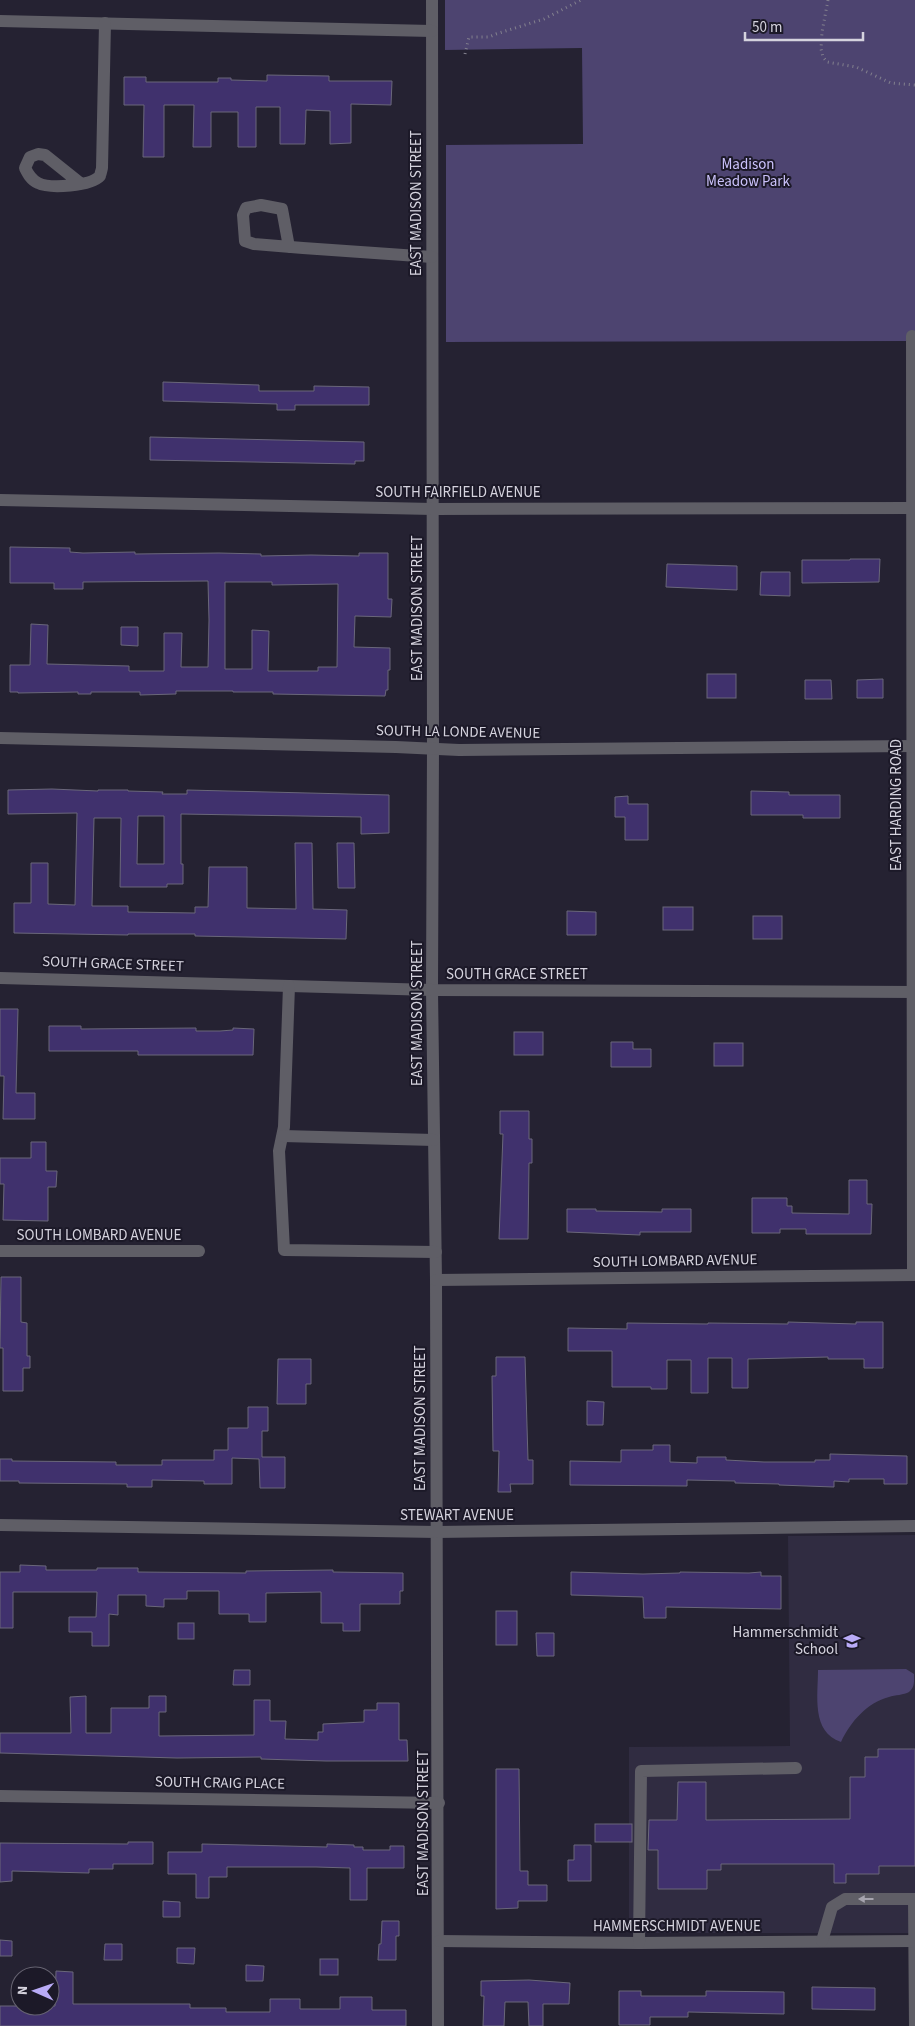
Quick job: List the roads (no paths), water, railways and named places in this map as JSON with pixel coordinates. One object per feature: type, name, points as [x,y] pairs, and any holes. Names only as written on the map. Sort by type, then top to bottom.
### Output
[{"type":"street","name":"EAST MADISON STREET","points":[[432,0],[432,990],[436,1252],[439,1803],[438,2026]]},
{"type":"street","points":[[0,21],[432,31]]},
{"type":"street","points":[[80,183],[94,180],[100,175],[102,168],[104,23]]},
{"type":"street","points":[[289,247],[432,257]]},
{"type":"street","name":"EAST HARDING ROAD","points":[[912,336],[914,508],[914,1274]]},
{"type":"street","name":"SOUTH FAIRFIELD AVENUE","points":[[0,500],[433,510],[914,508]]},
{"type":"street","name":"SOUTH LA LONDE AVENUE","points":[[0,738],[459,750],[914,746]]},
{"type":"street","name":"SOUTH GRACE STREET","points":[[0,978],[432,990],[914,992]]},
{"type":"street","points":[[289,986],[284,1126],[279,1151],[284,1250],[436,1252]]},
{"type":"street","points":[[282,1136],[434,1140]]},
{"type":"street","name":"SOUTH LOMBARD AVENUE","points":[[0,1251],[199,1251]]},
{"type":"street","name":"SOUTH LOMBARD AVENUE","points":[[436,1280],[914,1274]]},
{"type":"street","name":"STEWART AVENUE","points":[[0,1525],[437,1532],[915,1526]]},
{"type":"street","points":[[639,1943],[641,1772],[796,1768]]},
{"type":"street","name":"SOUTH CRAIG PLACE","points":[[0,1796],[439,1803]]},
{"type":"street","points":[[822,1941],[832,1907],[845,1899],[914,1899],[914,2026]]},
{"type":"street","name":"HAMMERSCHMIDT AVENUE","points":[[439,1941],[639,1943],[915,1940]]},
{"type":"place","name":"Hammerschmidt School","points":[[852,1641]]},
{"type":"park label","name":"Madison Meadow Park","points":[[748,172]]}]
